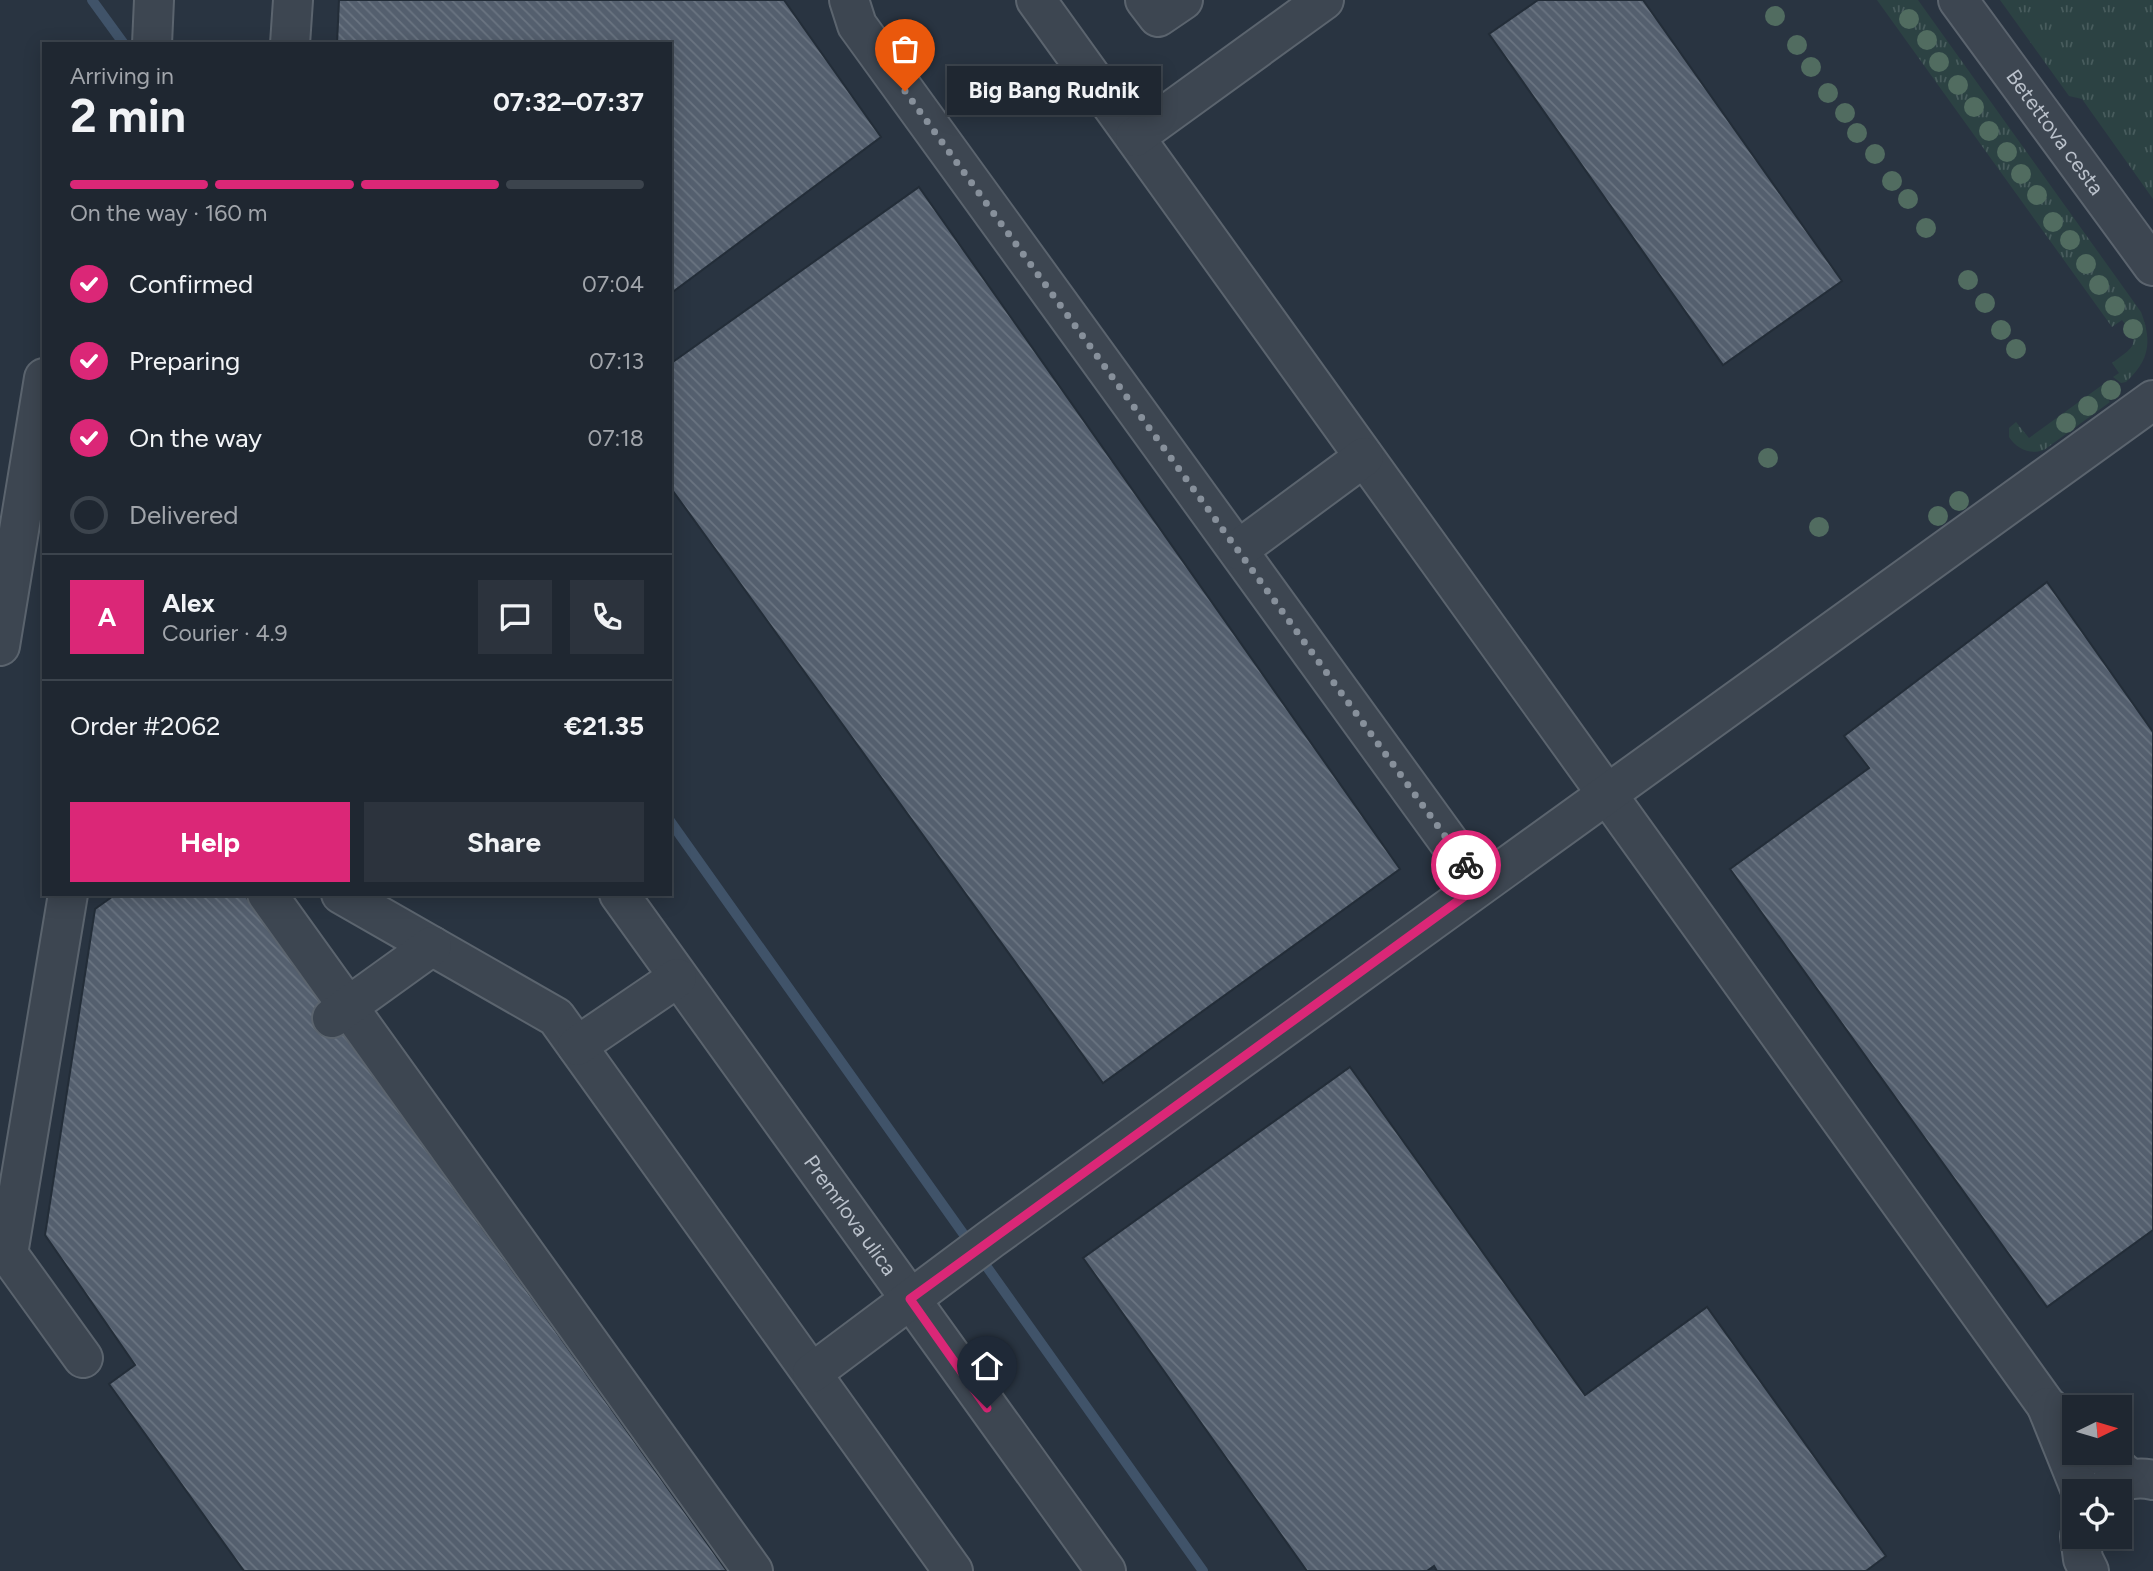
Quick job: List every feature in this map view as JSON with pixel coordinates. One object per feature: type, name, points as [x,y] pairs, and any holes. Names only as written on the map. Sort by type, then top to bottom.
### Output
[{"type":"street","points":[[290,42],[293,0]]},
{"type":"street","points":[[849,0],[857,25],[1480,885]]},
{"type":"street","points":[[1036,0],[1607,796],[2060,1418],[2078,1479]]},
{"type":"street","points":[[1145,0],[1158,17],[1183,0]]},
{"type":"street","points":[[1135,137],[1324,0]]},
{"type":"street","name":"Betettova cesta","points":[[1958,0],[2153,266]]},
{"type":"street","points":[[0,646],[42,390]]},
{"type":"street","points":[[812,1373],[991,1239],[2153,400]]},
{"type":"street","points":[[1238,550],[1364,457]]},
{"type":"street","points":[[68,896],[8,1254],[83,1358]]},
{"type":"street","points":[[268,896],[340,1012],[753,1571]]},
{"type":"street","points":[[344,896],[556,1017],[953,1571]]},
{"type":"street","name":"Premrlova ulica","points":[[620,896],[1106,1571]]},
{"type":"street","points":[[340,1012],[432,946]]},
{"type":"street","points":[[577,1046],[677,978]]},
{"type":"street","points":[[2112,1465],[2125,1479]]},
{"type":"street","points":[[2082,1549],[2089,1571]]},
{"type":"green space","points":[[1877,0],[1918,0],[2141,312],[2147,332],[2147,350],[2140,366],[2126,382],[2121,383],[2113,377],[2119,373],[2112,363],[2133,344],[2128,328],[2122,320],[2112,327]]},
{"type":"green space","points":[[2000,0],[2153,0],[2153,199],[2082,99],[2069,96]]},
{"type":"green space","points":[[2105,383],[2117,389],[2108,399],[2110,402],[2044,450],[2024,450],[2009,437],[2009,428],[2016,422],[2029,438]]},
{"type":"building","points":[[339,0],[784,0],[881,137],[672,293],[672,42],[337,42]]},
{"type":"building","points":[[1538,0],[1643,0],[1842,281],[1723,365],[1489,34]]},
{"type":"building","points":[[919,187],[1400,869],[1103,1083],[672,490],[672,363]]},
{"type":"building","points":[[2047,582],[2153,732],[2153,1230],[2047,1307],[1730,869],[1869,768],[1844,736]]},
{"type":"building","points":[[113,896],[245,896],[727,1571],[244,1571],[109,1384],[135,1365],[45,1235],[95,909]]},
{"type":"building","points":[[1350,1067],[1585,1395],[1707,1307],[1886,1556],[1866,1571],[1437,1571],[1434,1566],[1427,1571],[1307,1571],[1083,1258]]},
{"type":"waterway","points":[[92,0],[123,42]]},
{"type":"waterway","points":[[672,824],[1203,1571]]},
{"type":"way so far","points":[[905,91],[1466,865]]},
{"type":"place","name":"Big Bang Rudnik","points":[[905,91]]},
{"type":"route","points":[[987,1408],[910,1299],[1480,885],[1466,865]]}]
